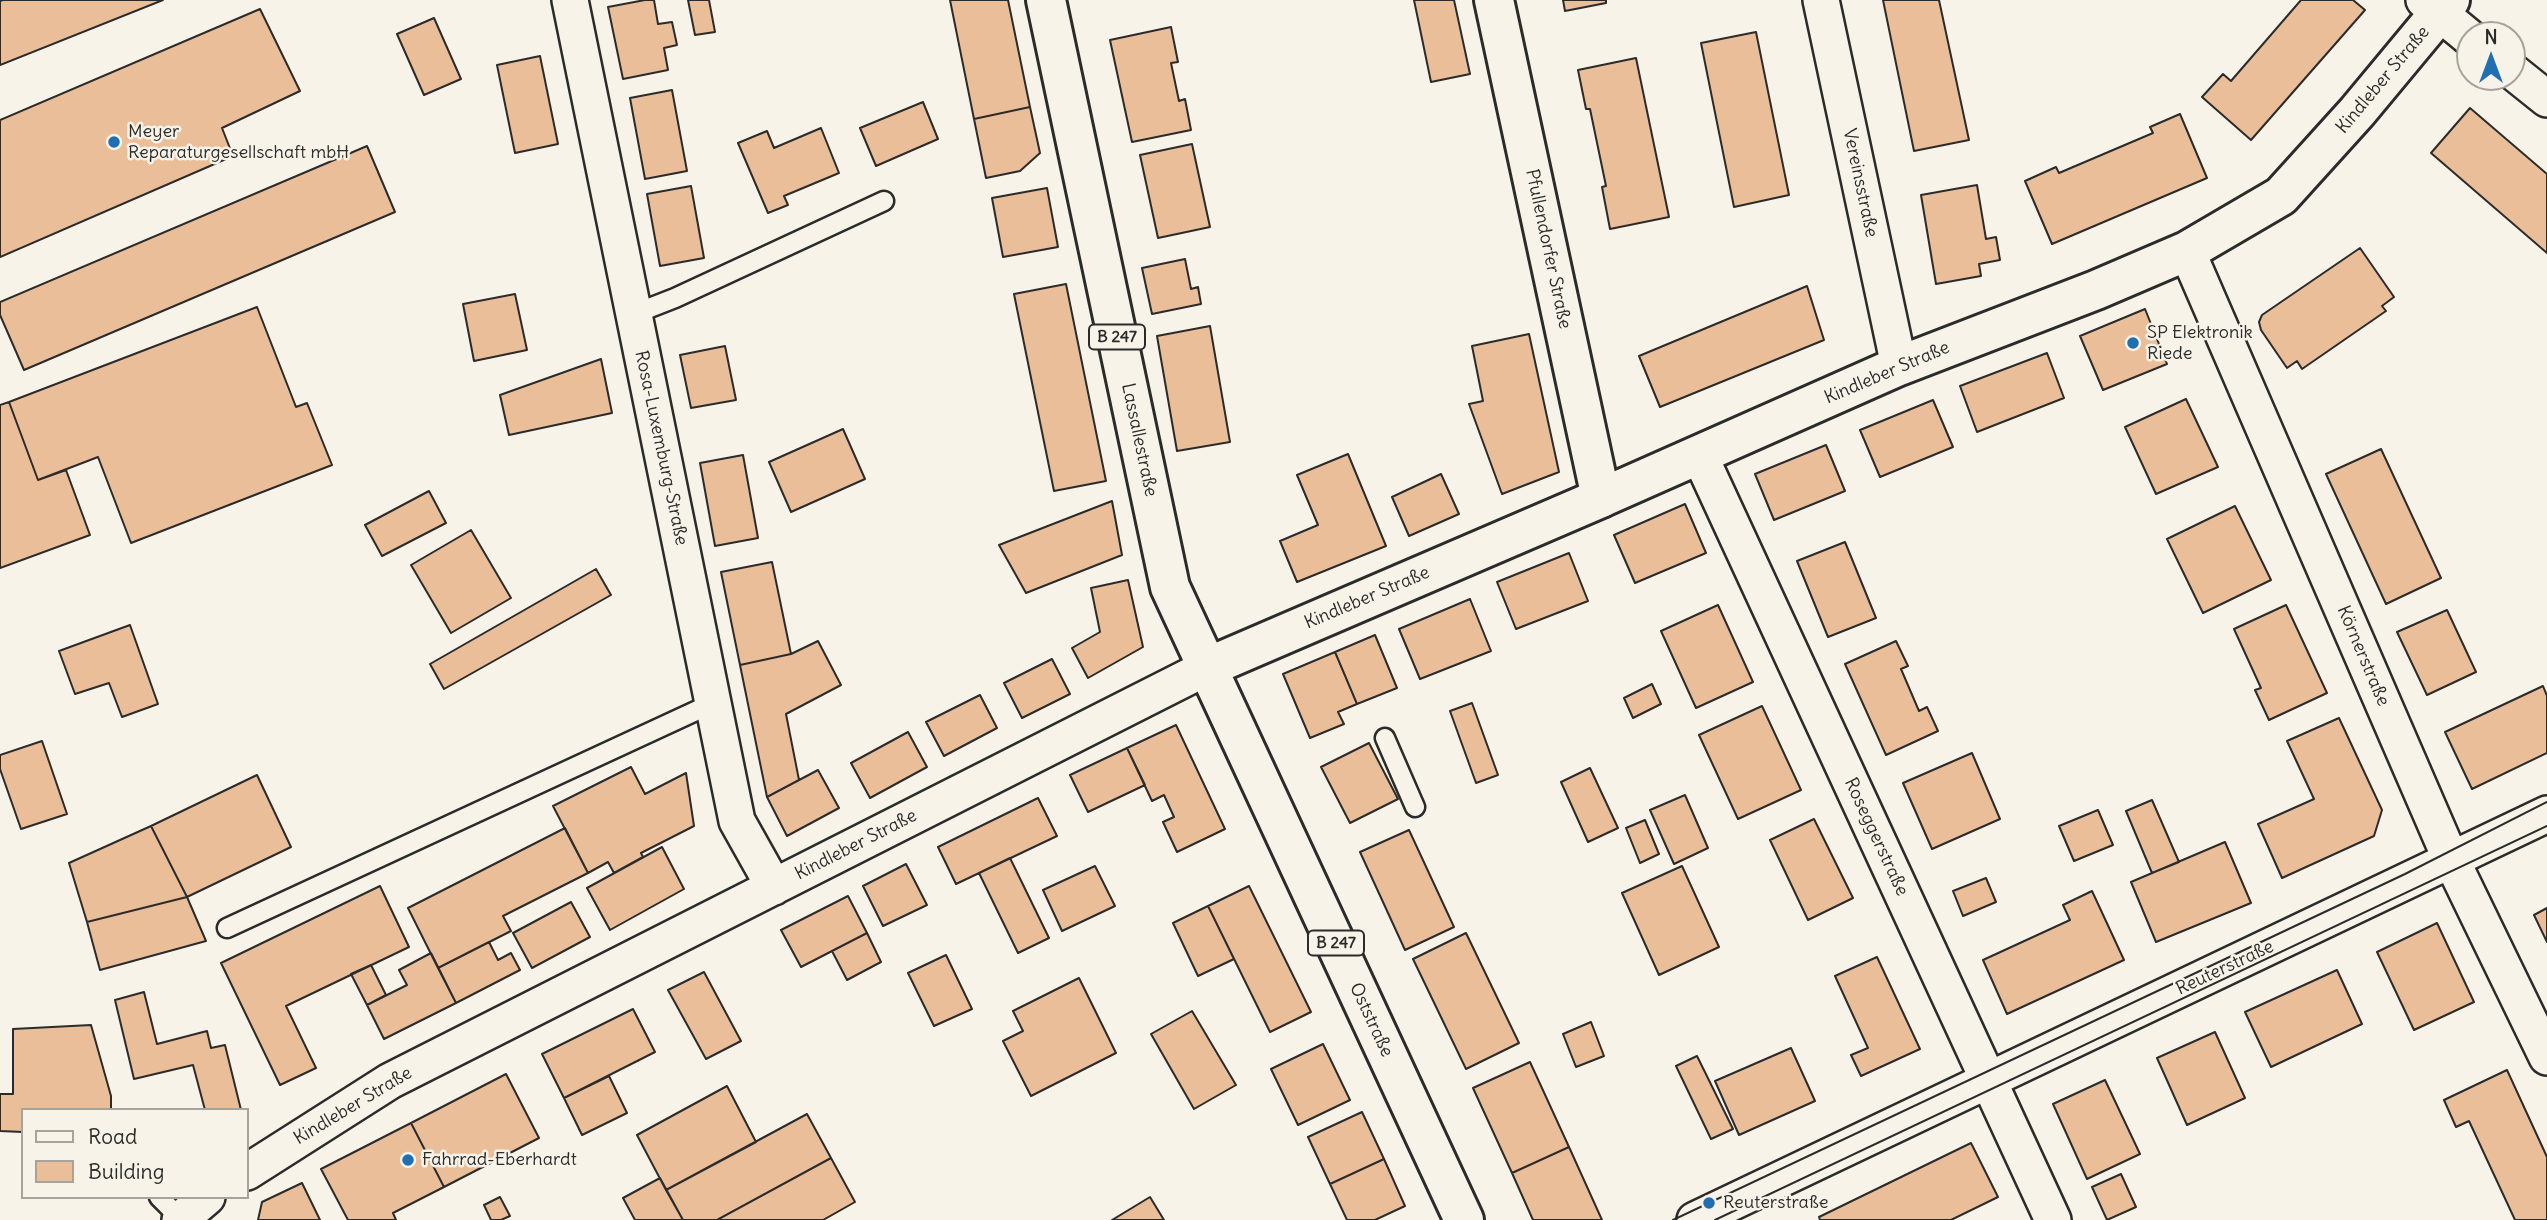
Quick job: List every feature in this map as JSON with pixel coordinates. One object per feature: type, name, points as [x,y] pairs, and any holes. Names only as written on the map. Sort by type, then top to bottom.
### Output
[{"type":"main road","name":"Lassallestraße","points":[[1046,0],[1170,587],[1208,667]]},
{"type":"main road","name":"Pfullendorfer Straße","points":[[1494,0],[1601,498]]},
{"type":"main road","name":"Kindleber Straße","points":[[1208,667],[1899,366],[2096,290],[2187,251],[2281,196],[2357,113],[2438,4]]},
{"type":"main road","name":"Oststraße","points":[[1208,667],[1464,1220]]},
{"type":"street","name":"Rosa-Luxemburg-Straße","points":[[570,0],[737,821],[775,887]]},
{"type":"street","name":"Vereinsstraße","points":[[1821,0],[1899,366]]},
{"type":"street","points":[[2438,4],[2456,23]]},
{"type":"street","points":[[2526,82],[2547,99]]},
{"type":"street","name":"Körnerstraße","points":[[2187,251],[2452,861],[2547,1058]]},
{"type":"street","name":"Roseggerstraße","points":[[1699,454],[2053,1220]]},
{"type":"street","name":"Kindleber Straße","points":[[248,1171],[390,1081],[1208,667]]},
{"type":"street","name":"Reuterstraße","points":[[1695,1220],[2547,814]]},
{"type":"street","points":[[186,1206],[228,1220]]},
{"type":"lane","points":[[634,314],[676,298],[884,201]]},
{"type":"lane","points":[[227,928],[713,703]]},
{"type":"lane","points":[[1385,738],[1415,807]]},
{"type":"building","points":[[163,0],[0,65],[0,1]]},
{"type":"building","points":[[654,0],[658,24],[672,22],[677,45],[664,48],[668,70],[623,79],[608,7]]},
{"type":"building","points":[[688,0],[709,0],[715,32],[695,35]]},
{"type":"building","points":[[950,0],[1008,0],[1030,107],[974,119]]},
{"type":"building","points":[[1414,0],[1454,0],[1470,74],[1431,82]]},
{"type":"building","points":[[1563,0],[1606,0],[1606,3],[1565,11]]},
{"type":"building","points":[[1883,0],[1939,0],[1969,140],[1914,151]]},
{"type":"building","points":[[2301,0],[2353,0],[2365,10],[2251,140],[2202,97],[2223,74],[2231,81]]},
{"type":"building","name":"Meyer Reparaturgesellschaft mbH","points":[[260,9],[300,91],[222,128],[233,156],[0,257],[0,120]]},
{"type":"building","points":[[434,18],[461,79],[424,95],[397,34]]},
{"type":"building","points":[[1171,27],[1178,62],[1171,63],[1179,101],[1185,99],[1191,130],[1132,142],[1110,40]]},
{"type":"building","points":[[1756,32],[1789,195],[1734,207],[1701,43]]},
{"type":"building","points":[[540,56],[558,144],[515,153],[497,65]]},
{"type":"building","points":[[1636,58],[1669,217],[1610,229],[1602,187],[1606,186],[1590,109],[1586,109],[1578,70]]},
{"type":"building","points":[[672,90],[687,171],[645,179],[630,98]]},
{"type":"building","points":[[923,102],[938,139],[876,166],[860,128]]},
{"type":"building","points":[[1030,107],[1040,153],[1020,171],[986,178],[974,119]]},
{"type":"building","points":[[2470,108],[2547,174],[2547,253],[2431,153]]},
{"type":"building","points":[[2180,114],[2207,178],[2052,244],[2025,181],[2056,167],[2059,173],[2153,133],[2150,127]]},
{"type":"building","points":[[821,128],[839,173],[784,196],[788,205],[768,213],[738,143],[767,131],[774,148]]},
{"type":"building","points":[[1192,144],[1210,227],[1158,238],[1140,155]]},
{"type":"building","points":[[367,146],[395,212],[24,370],[0,315],[0,302]]},
{"type":"building","points":[[1977,185],[1986,239],[1996,237],[2000,260],[1979,264],[1981,276],[1936,284],[1921,195]]},
{"type":"building","points":[[691,186],[704,258],[660,266],[647,194]]},
{"type":"building","points":[[1047,188],[1058,247],[1003,257],[992,198]]},
{"type":"building","points":[[2360,248],[2394,297],[2382,306],[2386,311],[2302,369],[2297,361],[2287,368],[2261,330],[2259,322],[2262,315]]},
{"type":"building","points":[[1185,259],[1191,289],[1198,287],[1201,304],[1152,314],[1142,268]]},
{"type":"building","points":[[1066,284],[1106,481],[1054,491],[1014,294]]},
{"type":"building","points":[[1807,286],[1824,340],[1660,407],[1639,356]]},
{"type":"building","points":[[515,294],[527,350],[474,361],[463,304]]},
{"type":"building","points":[[257,307],[296,407],[307,403],[332,465],[131,543],[98,457],[38,480],[9,402]]},
{"type":"building","points":[[2145,309],[2167,364],[2103,390],[2080,336]]},
{"type":"building","points":[[1210,326],[1230,442],[1177,451],[1157,336]]},
{"type":"building","points":[[1529,334],[1559,472],[1502,494],[1469,404],[1483,401],[1472,346]]},
{"type":"building","points":[[725,346],[736,400],[691,408],[680,355]]},
{"type":"building","points":[[2047,353],[2064,398],[1977,432],[1960,386]]},
{"type":"building","points":[[601,359],[612,413],[509,435],[500,395]]},
{"type":"building","points":[[2186,399],[2218,467],[2156,494],[2125,427]]},
{"type":"building","points":[[1933,400],[1953,447],[1880,477],[1860,430]]},
{"type":"building","points":[[9,402],[38,480],[66,470],[90,535],[0,568],[0,405]]},
{"type":"building","points":[[843,429],[865,479],[791,512],[769,462]]},
{"type":"building","points":[[1826,445],[1845,491],[1774,520],[1755,474]]},
{"type":"building","points":[[2381,449],[2441,578],[2386,604],[2326,474]]},
{"type":"building","points":[[1348,454],[1386,546],[1297,582],[1280,541],[1318,525],[1297,475]]},
{"type":"building","points":[[743,455],[758,538],[715,546],[700,463]]},
{"type":"building","points":[[1441,474],[1459,514],[1409,536],[1392,497]]},
{"type":"building","points":[[429,491],[446,523],[382,556],[365,525]]},
{"type":"building","points":[[1112,501],[1122,555],[1026,593],[999,545]]},
{"type":"building","points":[[1685,504],[1706,553],[1635,583],[1614,535]]},
{"type":"building","points":[[2235,506],[2271,580],[2203,613],[2167,539]]},
{"type":"building","points":[[471,530],[511,598],[451,633],[411,565]]},
{"type":"building","points":[[1845,542],[1876,618],[1828,637],[1797,561]]},
{"type":"building","points":[[1569,553],[1588,601],[1516,629],[1497,582]]},
{"type":"building","points":[[772,562],[791,654],[740,665],[721,572]]},
{"type":"building","points":[[596,569],[611,595],[444,689],[430,664]]},
{"type":"building","points":[[1128,580],[1143,647],[1088,678],[1072,648],[1100,632],[1091,588]]},
{"type":"building","points":[[1470,599],[1491,651],[1420,679],[1399,629]]},
{"type":"building","points":[[1718,605],[1753,682],[1696,708],[1661,631]]},
{"type":"building","points":[[2286,605],[2327,693],[2269,720],[2255,690],[2261,688],[2234,629]]},
{"type":"building","points":[[2447,610],[2476,672],[2427,695],[2397,632]]},
{"type":"building","points":[[130,625],[158,704],[122,717],[109,683],[75,694],[59,651]]},
{"type":"building","points":[[1375,635],[1397,688],[1357,704],[1335,652]]},
{"type":"building","points":[[818,641],[841,685],[786,714],[799,780],[767,797],[740,665],[791,654]]},
{"type":"building","points":[[1896,641],[1908,666],[1901,669],[1919,711],[1927,707],[1938,731],[1886,755],[1845,664]]},
{"type":"building","points":[[1335,652],[1357,704],[1338,712],[1344,724],[1310,738],[1283,674]]},
{"type":"building","points":[[1052,659],[1070,694],[1022,718],[1004,683]]},
{"type":"building","points":[[1652,684],[1661,704],[1633,718],[1624,698]]},
{"type":"building","points":[[2543,686],[2547,696],[2547,753],[2472,789],[2445,732]]},
{"type":"building","points":[[980,695],[997,728],[944,756],[926,722]]},
{"type":"building","points":[[1472,703],[1498,775],[1476,783],[1450,711]]},
{"type":"building","points":[[1762,706],[1801,790],[1738,819],[1699,735]]},
{"type":"building","points":[[2339,718],[2382,810],[2374,836],[2282,878],[2258,824],[2314,799],[2287,741]]},
{"type":"building","points":[[1176,725],[1225,829],[1177,852],[1163,822],[1174,817],[1164,795],[1152,801],[1127,748]]},
{"type":"building","points":[[908,732],[927,767],[870,798],[851,763]]},
{"type":"building","points":[[42,741],[67,814],[21,829],[0,769],[0,755]]},
{"type":"building","points":[[1369,743],[1398,799],[1350,823],[1321,767]]},
{"type":"building","points":[[1127,748],[1145,785],[1088,812],[1070,775]]},
{"type":"building","points":[[1972,753],[2000,819],[1932,849],[1903,783]]},
{"type":"building","points":[[631,767],[645,794],[686,773],[694,826],[641,853],[643,857],[614,873],[608,862],[588,873],[553,806]]},
{"type":"building","points":[[1590,768],[1618,828],[1588,842],[1561,782]]},
{"type":"building","points":[[818,770],[839,808],[787,836],[767,797]]},
{"type":"building","points":[[257,775],[291,847],[187,897],[151,826]]},
{"type":"building","points":[[1685,795],[1708,848],[1674,864],[1650,810]]},
{"type":"building","points":[[1038,798],[1057,836],[956,884],[938,847]]},
{"type":"building","points":[[2152,800],[2179,862],[2152,873],[2126,811]]},
{"type":"building","points":[[2098,810],[2113,845],[2074,861],[2059,826]]},
{"type":"building","points":[[1814,819],[1853,898],[1808,920],[1770,840]]},
{"type":"building","points":[[1645,820],[1659,854],[1640,863],[1626,828]]},
{"type":"building","points":[[151,826],[187,897],[87,922],[69,863]]},
{"type":"building","points":[[565,828],[588,873],[503,916],[511,931],[438,968],[408,908]]},
{"type":"building","points":[[1409,830],[1454,927],[1405,950],[1360,852]]},
{"type":"building","points":[[2225,842],[2251,903],[2156,942],[2131,882]]},
{"type":"building","points":[[662,847],[684,889],[610,930],[587,888]]},
{"type":"building","points":[[1010,858],[1049,938],[1018,953],[979,873]]},
{"type":"building","points":[[906,864],[927,905],[883,926],[863,886]]},
{"type":"building","points":[[1095,866],[1115,906],[1062,931],[1043,890]]},
{"type":"building","points":[[1682,866],[1719,947],[1659,975],[1622,893]]},
{"type":"building","points":[[1986,878],[1996,902],[1963,916],[1953,891]]},
{"type":"building","points":[[380,886],[409,947],[286,1006],[316,1068],[280,1085],[221,963]]},
{"type":"building","points":[[1249,886],[1311,1012],[1270,1032],[1208,906]]},
{"type":"building","points":[[2092,891],[2124,960],[2007,1014],[1983,960],[2070,920],[2063,905]]},
{"type":"building","points":[[848,896],[867,933],[801,967],[781,930]]},
{"type":"building","points":[[187,897],[206,941],[100,970],[87,922]]},
{"type":"building","points":[[571,902],[590,937],[532,968],[513,933]]},
{"type":"building","points":[[1208,906],[1234,959],[1198,976],[1173,923]]},
{"type":"building","points":[[2547,908],[2547,942],[2534,915]]},
{"type":"building","points":[[2437,923],[2474,1002],[2414,1030],[2377,952]]},
{"type":"building","points":[[867,933],[881,962],[847,980],[832,951]]},
{"type":"building","points":[[1466,933],[1519,1043],[1466,1069],[1413,959]]},
{"type":"building","points":[[489,942],[498,960],[511,953],[520,970],[456,1003],[438,968]]},
{"type":"building","points":[[431,953],[456,1003],[384,1039],[367,1005],[407,985],[399,970]]},
{"type":"building","points":[[946,955],[972,1009],[934,1026],[908,973]]},
{"type":"building","points":[[1877,957],[1920,1049],[1861,1076],[1851,1055],[1868,1048],[1835,976]]},
{"type":"building","points":[[371,965],[386,995],[367,1005],[351,974]]},
{"type":"building","points":[[2337,970],[2362,1024],[2271,1067],[2245,1012]]},
{"type":"building","points":[[704,972],[741,1041],[706,1059],[668,990]]},
{"type":"building","points":[[1079,978],[1116,1053],[1031,1096],[1003,1041],[1023,1031],[1013,1011]]},
{"type":"building","points":[[144,992],[157,1044],[207,1031],[211,1048],[225,1045],[241,1108],[204,1108],[193,1065],[134,1079],[115,1000]]},
{"type":"building","points":[[633,1009],[655,1052],[564,1098],[542,1054]]},
{"type":"building","points":[[1192,1011],[1236,1085],[1194,1109],[1151,1034]]},
{"type":"building","points":[[1591,1022],[1604,1056],[1576,1067],[1563,1034]]},
{"type":"building","points":[[91,1025],[111,1096],[111,1108],[21,1108],[21,1132],[0,1131],[0,1094],[13,1094],[13,1029]]},
{"type":"building","points":[[2215,1032],[2245,1098],[2187,1125],[2157,1058]]},
{"type":"building","points":[[1323,1044],[1350,1100],[1298,1125],[1271,1069]]},
{"type":"building","points":[[1791,1048],[1815,1101],[1739,1135],[1715,1081]]},
{"type":"building","points":[[1697,1056],[1733,1129],[1711,1139],[1676,1066]]},
{"type":"building","points":[[1530,1062],[1569,1147],[1512,1173],[1473,1088]]},
{"type":"building","points":[[2507,1070],[2547,1157],[2547,1220],[2515,1220],[2469,1121],[2456,1127],[2444,1100]]},
{"type":"building","points":[[506,1074],[539,1138],[444,1187],[411,1123]]},
{"type":"building","points":[[609,1076],[627,1113],[582,1135],[564,1098]]},
{"type":"building","points":[[2105,1080],[2140,1154],[2087,1179],[2053,1104]]},
{"type":"building","points":[[727,1086],[756,1142],[666,1190],[637,1135]]},
{"type":"building","points":[[1362,1112],[1384,1159],[1330,1184],[1308,1137]]},
{"type":"building","points":[[807,1114],[831,1158],[717,1220],[683,1220],[666,1190]]},
{"type":"building","points":[[411,1123],[444,1187],[393,1213],[396,1220],[348,1220],[321,1169]]},
{"type":"building","points":[[1971,1143],[1998,1197],[1951,1220],[1820,1220],[1819,1217]]},
{"type":"building","points":[[1569,1147],[1602,1220],[1533,1220],[1512,1173]]},
{"type":"building","points":[[831,1158],[855,1202],[823,1220],[717,1220]]},
{"type":"building","points":[[1384,1159],[1405,1206],[1375,1220],[1347,1220],[1330,1184]]},
{"type":"building","points":[[2121,1174],[2136,1207],[2107,1220],[2092,1187]]},
{"type":"building","points":[[660,1178],[683,1220],[635,1220],[623,1198]]},
{"type":"building","points":[[302,1183],[320,1220],[258,1220],[262,1202]]},
{"type":"building","points":[[500,1197],[510,1216],[491,1220],[484,1205]]},
{"type":"building","points":[[1150,1197],[1164,1220],[1112,1220]]},
{"type":"tram line","points":[[1673,1220],[2405,874],[2547,802]]},
{"type":"tram line","points":[[1715,1220],[2547,826]]},
{"type":"place","name":"Meyer Reparaturgesellschaft mbH","points":[[114,142]]},
{"type":"place","name":"SP Elektronik Riede","points":[[2133,343]]},
{"type":"place","name":"Fahrrad-Eberhardt","points":[[408,1160]]},
{"type":"place","name":"Reuterstraße","points":[[1709,1203]]}]
